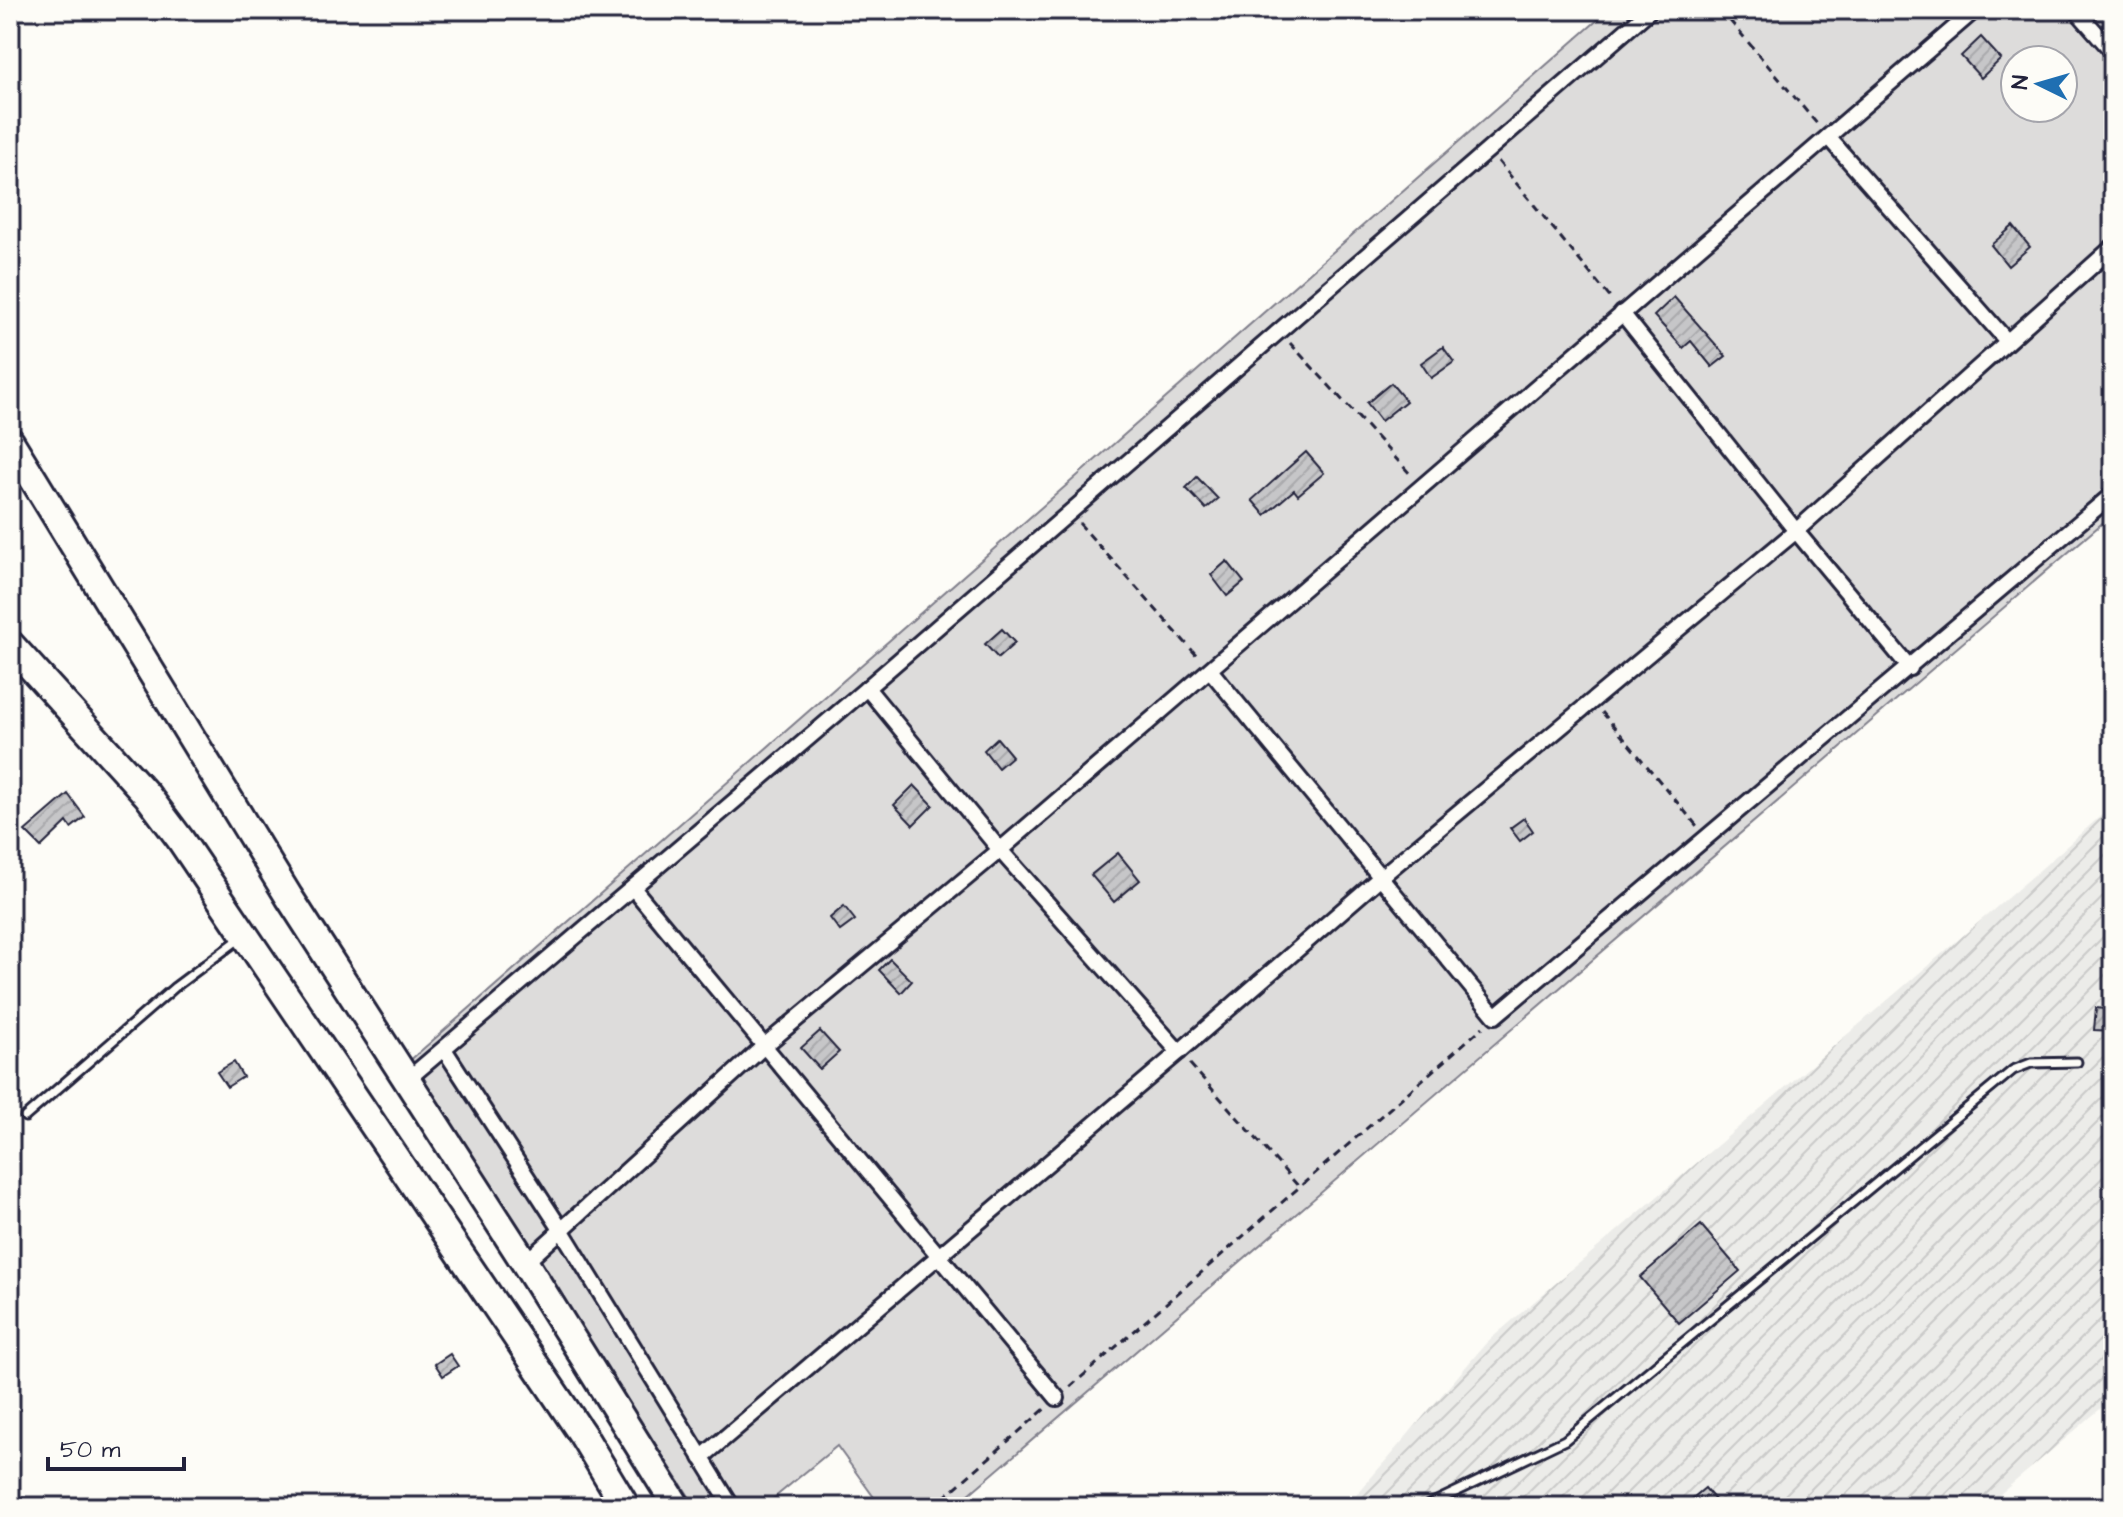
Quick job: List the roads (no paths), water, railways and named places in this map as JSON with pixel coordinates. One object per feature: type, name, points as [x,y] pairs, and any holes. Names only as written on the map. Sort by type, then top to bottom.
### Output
[{"type":"highway","points":[[10,441],[289,897],[408,1079],[677,1507]]},
{"type":"highway","points":[[10,479],[32,494],[62,526]]},
{"type":"highway","points":[[10,644],[147,795],[180,839],[582,1434],[626,1507]]},
{"type":"street","points":[[408,1079],[867,688],[1650,10]]},
{"type":"street","points":[[525,1263],[763,1047],[1000,850],[1975,10]]},
{"type":"street","points":[[2076,10],[2113,52]]},
{"type":"street","points":[[1828,137],[2006,340]]},
{"type":"street","points":[[701,1458],[1382,876],[1796,531],[2113,247]]},
{"type":"street","points":[[1622,313],[1910,668]]},
{"type":"street","points":[[1210,670],[1495,1016],[2113,494]]},
{"type":"street","points":[[867,688],[1000,850],[1179,1052]]},
{"type":"street","points":[[633,888],[1057,1398]]},
{"type":"street","points":[[444,1049],[562,1231],[732,1507]]},
{"type":"lane","points":[[25,1117],[175,987],[245,934]]},
{"type":"lane","points":[[1424,1507],[1565,1440],[2013,1070],[2031,1063],[2077,1062]]}]
